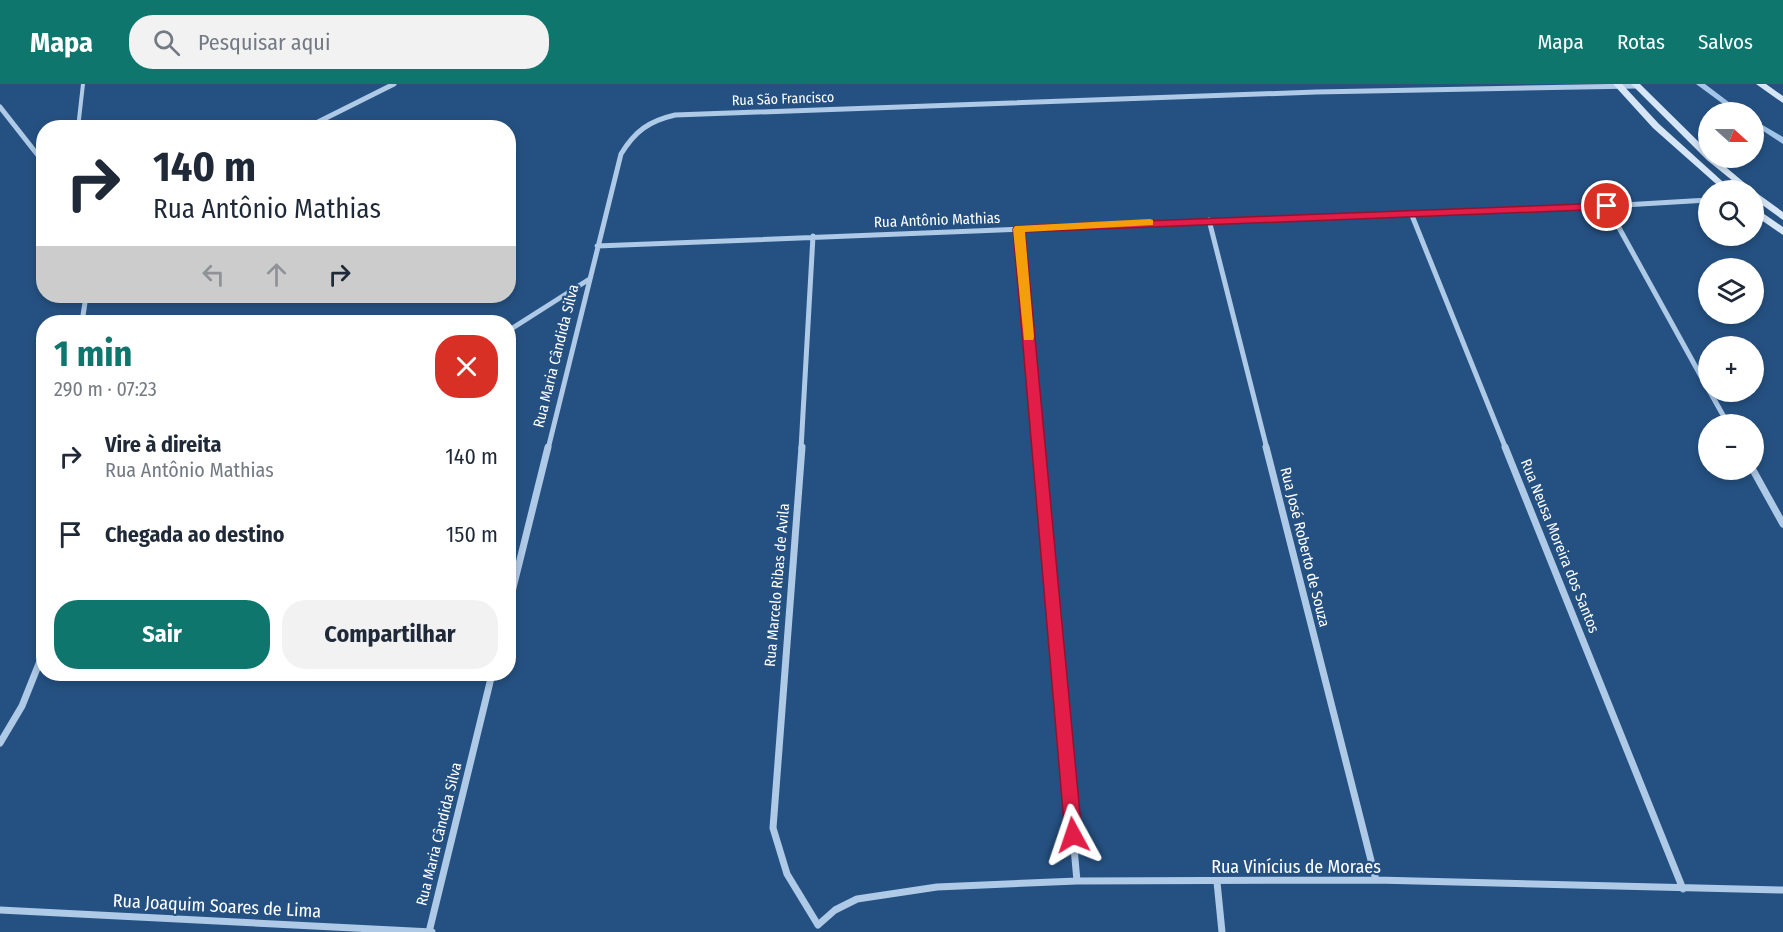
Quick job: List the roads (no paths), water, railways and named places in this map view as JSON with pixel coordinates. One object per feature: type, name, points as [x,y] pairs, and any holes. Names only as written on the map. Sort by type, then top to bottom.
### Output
[{"type":"street","points":[[322,120],[394,84]]},
{"type":"street","points":[[1760,84],[1783,100]]},
{"type":"street","points":[[1618,85],[1656,126],[1717,180]]},
{"type":"street","points":[[1636,85],[1698,146]]},
{"type":"street","name":"Rua São Francisco","points":[[651,121],[675,115],[1316,92],[1636,85]]},
{"type":"street","points":[[0,107],[36,153]]},
{"type":"street","name":"Rua Maria Cândida Silva","points":[[516,576],[621,153],[639,128],[651,121]]},
{"type":"street","points":[[1722,168],[1737,180]]},
{"type":"street","name":"Rua Antônio Mathias","points":[[597,246],[1698,201]]},
{"type":"street","points":[[1764,203],[1783,217]]},
{"type":"street","points":[[1607,206],[1698,370]]},
{"type":"street","name":"Rua Neusa Moreira dos Santos","points":[[1411,213],[1683,889]]},
{"type":"street","points":[[1764,218],[1783,232]]},
{"type":"street","name":"Rua José Roberto de Souza","points":[[1209,220],[1376,880]]},
{"type":"street","points":[[1019,229],[1077,881]]},
{"type":"street","name":"Rua Marcelo Ribas de Avila","points":[[813,236],[801,457],[779,724],[774,828],[787,874],[817,928]]},
{"type":"street","points":[[516,327],[589,279]]},
{"type":"street","points":[[1759,480],[1783,524]]},
{"type":"street","points":[[0,743],[22,706],[36,671]]},
{"type":"street","name":"Rua Maria Cândida Silva","points":[[431,932],[490,681]]},
{"type":"street","name":"Rua Vinícius de Moraes","points":[[817,928],[835,910],[857,898],[937,887],[1077,881],[1376,880],[1783,890]]},
{"type":"street","points":[[1217,882],[1222,932]]},
{"type":"street","name":"Rua Joaquim Soares de Lima","points":[[0,910],[431,932]]},
{"type":"lane","points":[[79,120],[83,84]]},
{"type":"waterway","points":[[1700,84],[1724,102]]},
{"type":"waterway","points":[[1764,129],[1783,141]]}]
